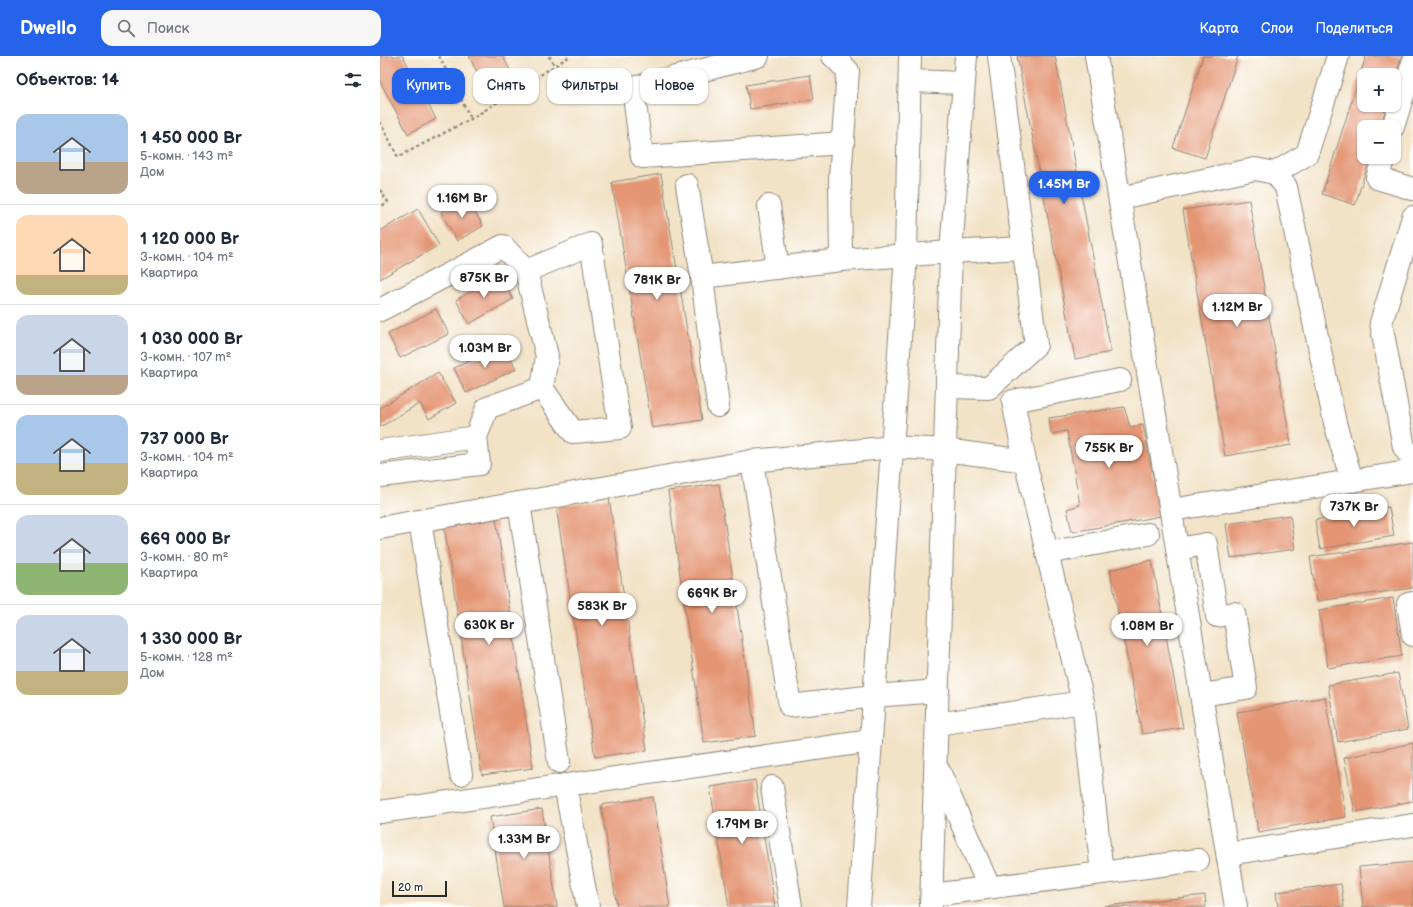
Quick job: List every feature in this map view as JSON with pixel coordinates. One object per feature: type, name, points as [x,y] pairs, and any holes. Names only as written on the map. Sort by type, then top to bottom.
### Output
[{"type":"lane","points":[[758,56],[633,88],[642,157],[843,143]]},
{"type":"lane","points":[[832,56],[848,71],[840,178],[841,260]]},
{"type":"lane","points":[[859,907],[906,255],[910,56]]},
{"type":"lane","points":[[966,56],[951,252],[932,901],[989,888],[1198,860]]},
{"type":"lane","points":[[989,388],[1036,345],[999,56]]},
{"type":"lane","points":[[1096,56],[1236,907]]},
{"type":"lane","points":[[1275,173],[1307,154],[1338,56]]},
{"type":"lane","points":[[1395,120],[1413,63]]},
{"type":"lane","points":[[910,81],[964,84]]},
{"type":"lane","points":[[1382,164],[1377,178],[1413,190]]},
{"type":"lane","points":[[1120,198],[1255,169],[1275,173],[1286,187],[1335,423],[1352,481]]},
{"type":"lane","points":[[687,184],[702,276],[718,406]]},
{"type":"lane","points":[[769,206],[778,268]]},
{"type":"lane","points":[[1413,217],[1381,322],[1404,447],[1413,460]]},
{"type":"lane","points":[[380,310],[503,246],[526,271],[547,356],[542,388],[573,432],[620,428],[591,244],[526,271]]},
{"type":"lane","points":[[702,276],[841,260],[1024,248]]},
{"type":"lane","points":[[947,386],[989,388],[1013,401],[1120,380]]},
{"type":"lane","points":[[380,476],[479,464],[476,437],[487,408],[542,388]]},
{"type":"lane","points":[[1013,401],[1025,461],[1083,702],[1102,873]]},
{"type":"lane","points":[[380,451],[476,437]]},
{"type":"lane","points":[[380,528],[752,461],[893,447],[945,450],[1025,461]]},
{"type":"lane","points":[[752,461],[790,706],[874,696],[938,691]]},
{"type":"lane","points":[[1171,510],[1413,471]]},
{"type":"lane","points":[[519,503],[559,762]]},
{"type":"lane","points":[[420,521],[460,774]]},
{"type":"lane","points":[[1047,553],[1148,534]]},
{"type":"lane","points":[[1177,549],[1206,544],[1217,616],[1234,613],[1246,688],[1202,695]]},
{"type":"lane","points":[[1413,603],[1408,604],[1413,635]]},
{"type":"lane","points":[[937,724],[1083,702]]},
{"type":"lane","points":[[380,812],[871,742]]},
{"type":"lane","points":[[936,764],[989,888]]},
{"type":"lane","points":[[565,785],[588,907]]},
{"type":"lane","points":[[772,788],[791,907]]},
{"type":"lane","points":[[1228,854],[1413,825]]},
{"type":"path","points":[[439,56],[471,119]]},
{"type":"path","points":[[549,56],[555,66]]},
{"type":"path","points":[[380,122],[398,157],[471,119],[570,56]]},
{"type":"path","points":[[380,190],[388,202],[380,207]]},
{"type":"building","points":[[380,56],[403,56],[409,68],[392,68],[392,104],[380,81]]},
{"type":"building","points":[[469,56],[503,56],[509,68],[475,68]]},
{"type":"building","points":[[1017,56],[1055,56],[1111,352],[1075,359]]},
{"type":"building","points":[[1203,56],[1238,56],[1205,158],[1173,148]]},
{"type":"building","points":[[1366,56],[1402,56],[1398,68],[1362,68]]},
{"type":"building","points":[[810,75],[814,99],[750,109],[746,85]]},
{"type":"building","points":[[1357,84],[1357,112],[1385,112],[1382,120],[1357,120],[1357,164],[1368,164],[1355,205],[1322,194]]},
{"type":"building","points":[[392,104],[428,104],[436,119],[408,134]]},
{"type":"building","points":[[661,174],[702,420],[652,428],[612,182]]},
{"type":"building","points":[[467,198],[483,226],[457,241],[441,212]]},
{"type":"building","points":[[1249,200],[1291,445],[1225,456],[1183,210]]},
{"type":"building","points":[[418,209],[439,245],[380,279],[380,231]]},
{"type":"building","points":[[499,275],[513,299],[469,324],[456,300]]},
{"type":"building","points":[[436,309],[449,334],[400,358],[388,334]]},
{"type":"building","points":[[505,345],[516,369],[466,393],[454,368]]},
{"type":"building","points":[[438,373],[456,403],[429,419],[420,403],[380,427],[380,408]]},
{"type":"building","points":[[1124,407],[1130,427],[1143,425],[1161,516],[1072,532],[1067,509],[1080,505],[1067,431],[1051,434],[1049,418]]},
{"type":"building","points":[[719,484],[756,736],[704,743],[668,491]]},
{"type":"building","points":[[609,498],[647,750],[595,757],[556,506]]},
{"type":"building","points":[[1389,507],[1394,536],[1320,549],[1315,520]]},
{"type":"building","points":[[1290,515],[1295,549],[1231,558],[1226,524]]},
{"type":"building","points":[[496,518],[533,768],[482,775],[444,525]]},
{"type":"building","points":[[1413,542],[1413,588],[1317,601],[1310,557]]},
{"type":"building","points":[[1152,560],[1183,728],[1142,734],[1110,570]]},
{"type":"building","points":[[1393,598],[1402,656],[1328,668],[1319,610]]},
{"type":"building","points":[[1398,673],[1408,729],[1338,742],[1328,685]]},
{"type":"building","points":[[1325,697],[1346,817],[1258,832],[1237,712]]},
{"type":"building","points":[[1413,743],[1413,801],[1355,812],[1344,758]]},
{"type":"building","points":[[755,780],[775,907],[729,907],[710,787]]},
{"type":"building","points":[[653,797],[670,907],[617,907],[601,805]]},
{"type":"building","points":[[542,809],[557,907],[504,907],[490,817]]},
{"type":"building","points":[[1413,862],[1413,907],[1363,907],[1359,867]]},
{"type":"building","points":[[1341,884],[1344,907],[1278,907],[1276,892]]},
{"type":"building","points":[[1205,895],[1206,907],[1104,907],[1104,906]]}]
